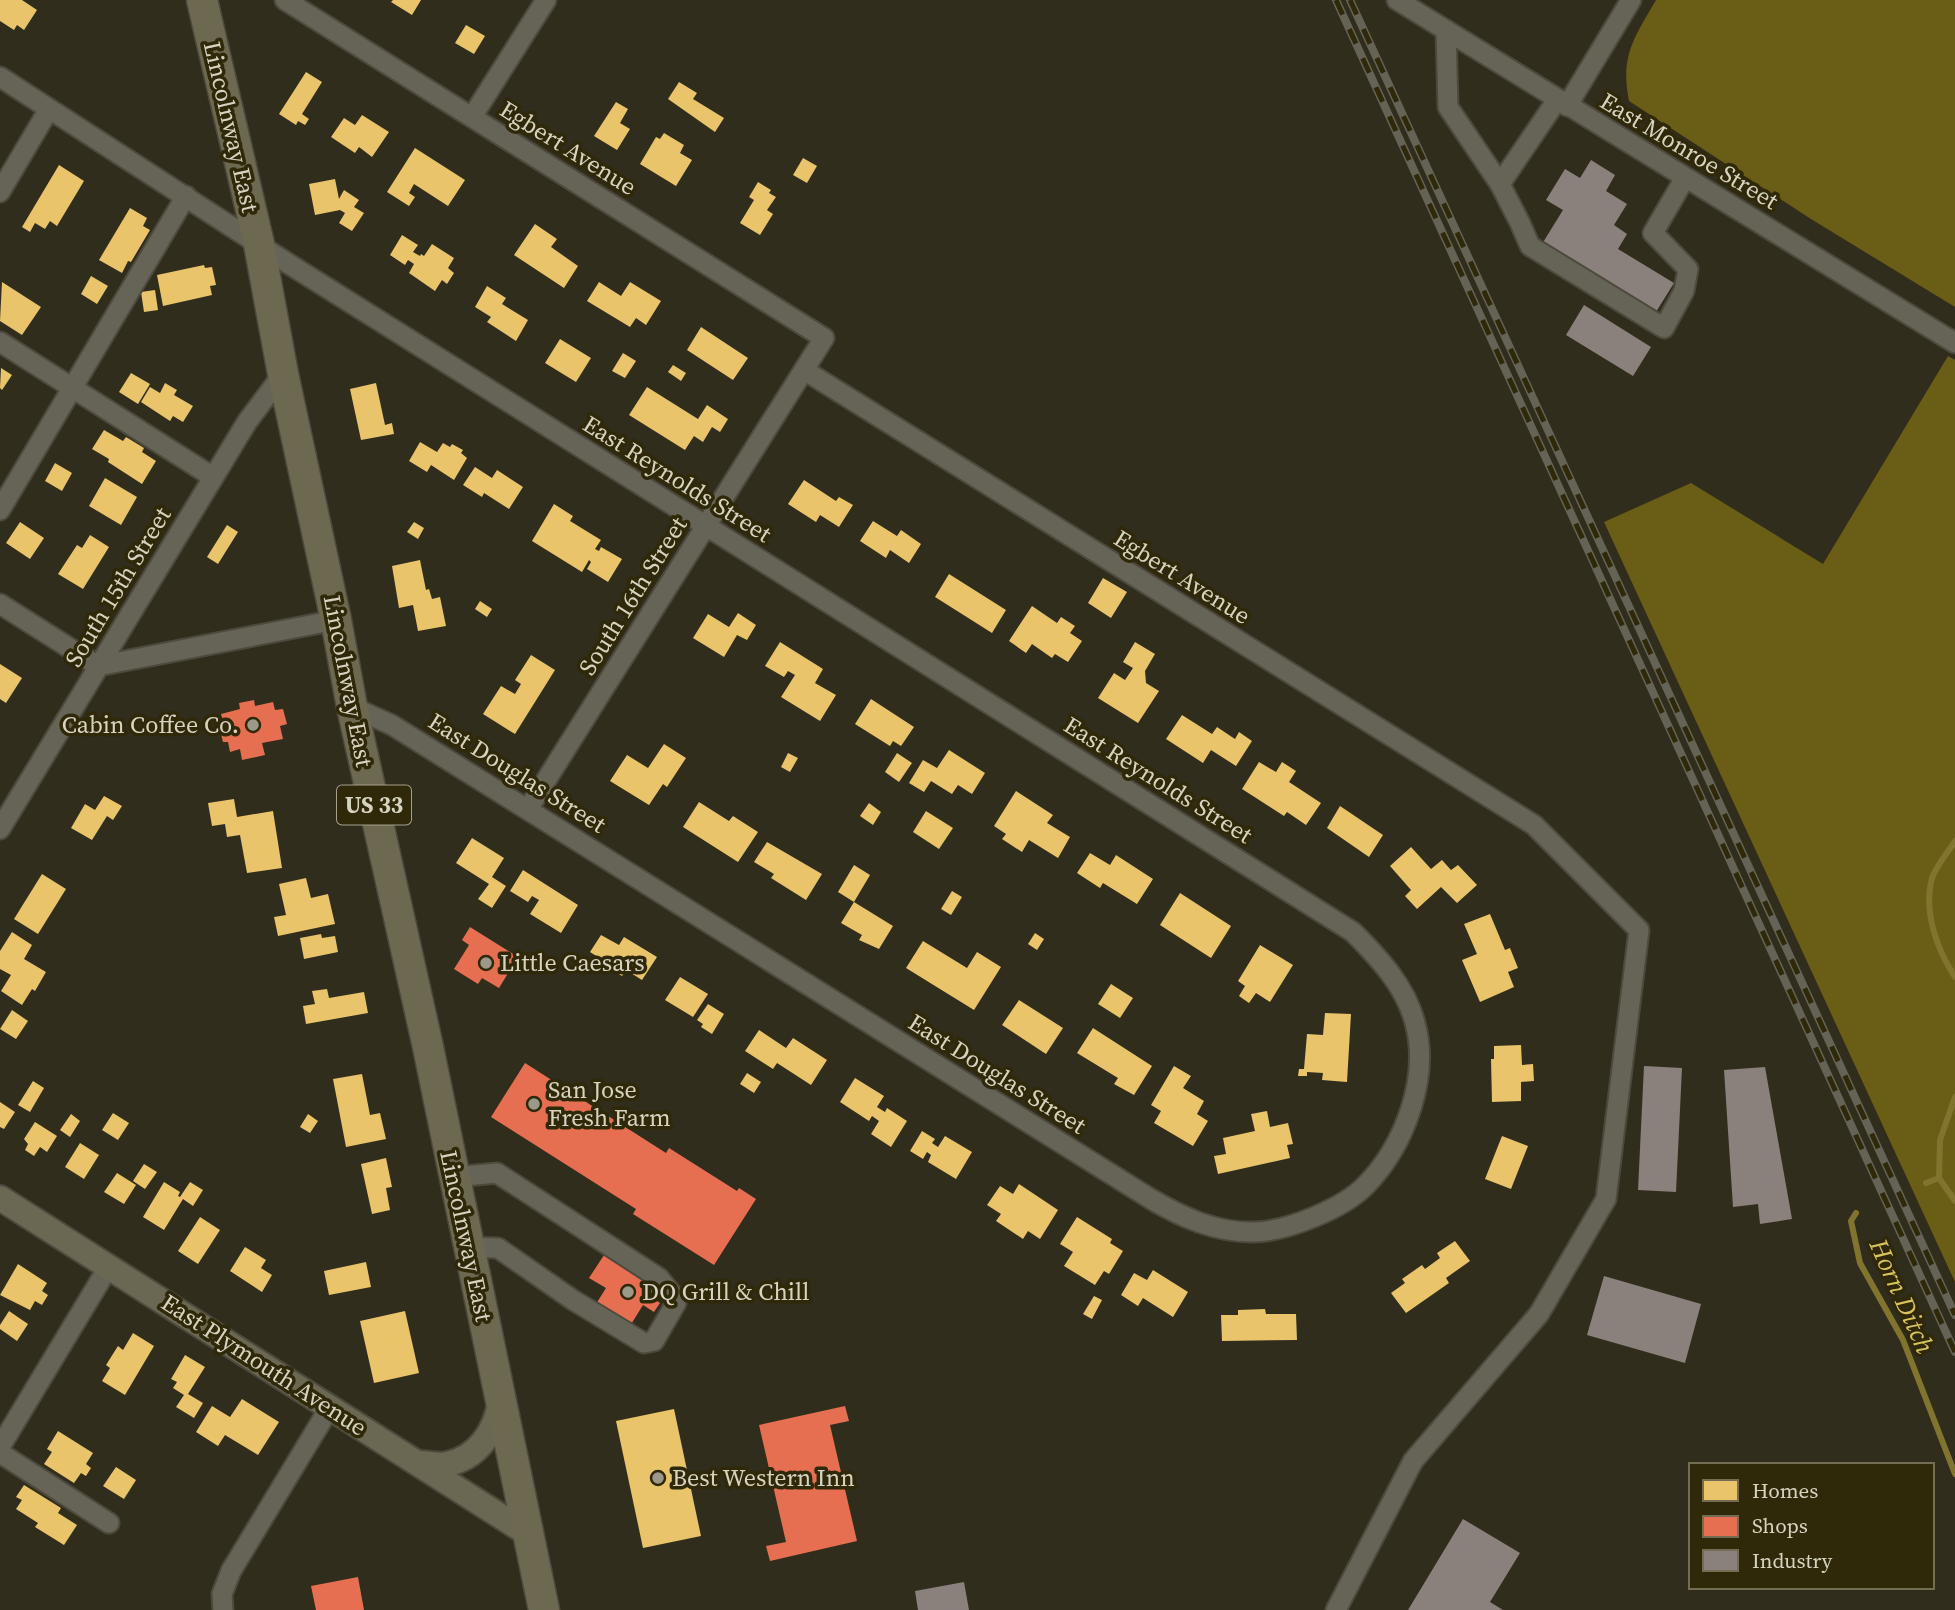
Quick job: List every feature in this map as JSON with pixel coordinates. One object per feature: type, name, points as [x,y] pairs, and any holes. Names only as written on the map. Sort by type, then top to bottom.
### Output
[{"type":"highway","name":"Lincolnway East","points":[[202,0],[259,244],[352,707],[428,1047],[499,1403],[544,1610]]},
{"type":"main road","name":"East Plymouth Avenue","points":[[0,1198],[527,1533]]},
{"type":"main road","points":[[416,1462],[446,1465],[475,1451],[488,1437],[496,1422],[499,1403]]},
{"type":"street","name":"Egbert Avenue","points":[[285,0],[824,338]]},
{"type":"street","points":[[472,117],[546,0]]},
{"type":"street","name":"East Monroe Street","points":[[1397,0],[1955,344]]},
{"type":"street","points":[[1500,184],[1562,103],[1631,0]]},
{"type":"street","points":[[1446,30],[1448,107],[1500,184],[1530,246],[1664,328],[1684,290],[1688,269],[1653,233],[1685,178]]},
{"type":"street","name":"East Reynolds Street","points":[[0,78],[706,526],[1332,918]]},
{"type":"street","points":[[0,192],[49,109]]},
{"type":"street","points":[[0,510],[186,196]]},
{"type":"street","name":"South 16th Street","points":[[528,809],[824,338]]},
{"type":"street","points":[[0,342],[213,477]]},
{"type":"street","name":"Egbert Avenue","points":[[804,370],[1534,825],[1639,930],[1606,1199],[1539,1314],[1413,1461],[1336,1610]]},
{"type":"street","name":"South 15th Street","points":[[0,829],[247,422],[284,374]]},
{"type":"street","points":[[0,604],[98,666],[336,620]]},
{"type":"street","name":"East Douglas Street","points":[[352,707],[392,725],[1151,1199],[1199,1224],[1230,1231],[1258,1232],[1288,1226],[1343,1202],[1366,1185],[1384,1162],[1410,1110],[1417,1083],[1419,1054],[1415,1023],[1408,1005],[1382,964],[1353,932],[1332,918]]},
{"type":"street","points":[[454,1177],[497,1173],[659,1278],[676,1303],[654,1341],[644,1343],[573,1300],[498,1248],[468,1247]]},
{"type":"street","points":[[0,1447],[109,1266]]},
{"type":"street","points":[[223,1610],[222,1594],[232,1571],[330,1407]]},
{"type":"street","points":[[0,1453],[109,1523]]},
{"type":"shaded area","points":[[1656,0],[1955,0],[1955,307],[1811,219],[1629,101],[1626,72],[1628,59],[1635,37]]},
{"type":"shaded area","points":[[1948,356],[1955,360],[1955,1282],[1604,522],[1691,483],[1823,564]]},
{"type":"building: Homes","points":[[0,0],[22,0],[37,10],[24,30],[17,25],[14,30],[0,21]]},
{"type":"building: Homes","points":[[421,0],[412,15],[391,2]]},
{"type":"building: Homes","points":[[466,25],[485,36],[474,54],[455,43]]},
{"type":"building: Homes","points":[[306,72],[322,82],[302,114],[309,119],[305,125],[298,121],[296,125],[279,114]]},
{"type":"building: Homes","points":[[679,82],[697,93],[693,99],[724,118],[715,132],[668,99]]},
{"type":"building: Homes","points":[[616,102],[628,109],[620,123],[630,129],[617,150],[594,136]]},
{"type":"building: Homes","points":[[362,115],[389,132],[372,157],[359,147],[355,153],[331,137],[344,118],[355,125]]},
{"type":"building: Homes","points":[[664,133],[684,145],[680,153],[692,160],[676,186],[640,164],[656,137],[660,139]]},
{"type":"building: Homes","points":[[415,148],[465,180],[448,206],[414,184],[409,193],[415,197],[409,206],[387,192]]},
{"type":"building: Homes","points":[[803,158],[817,166],[807,183],[793,175]]},
{"type":"building: Homes","points":[[59,165],[84,181],[57,226],[50,221],[45,229],[35,223],[30,232],[22,227]]},
{"type":"building: Homes","points":[[335,179],[339,199],[344,190],[359,200],[354,207],[364,213],[352,231],[339,223],[345,213],[340,210],[315,215],[309,184]]},
{"type":"building: Homes","points":[[758,182],[771,190],[769,193],[776,197],[767,210],[773,214],[760,235],[740,223],[754,200],[749,197]]},
{"type":"building: Homes","points":[[130,208],[147,218],[143,226],[150,230],[122,273],[99,260]]},
{"type":"building: Homes","points":[[535,224],[557,239],[551,247],[578,266],[564,288],[514,255]]},
{"type":"building: Homes","points":[[402,235],[418,245],[413,252],[420,256],[424,256],[432,244],[454,258],[448,268],[454,273],[447,284],[442,280],[435,291],[409,273],[414,264],[408,260],[405,265],[390,255]]},
{"type":"building: Homes","points":[[204,265],[205,268],[212,267],[216,285],[210,286],[212,295],[163,306],[157,275]]},
{"type":"building: Homes","points":[[91,276],[108,286],[97,304],[81,294]]},
{"type":"building: Homes","points":[[2,282],[41,307],[22,335],[0,321]]},
{"type":"building: Homes","points":[[599,282],[621,296],[630,282],[661,301],[646,325],[636,318],[630,327],[587,301]]},
{"type":"building: Homes","points":[[487,286],[506,298],[502,304],[528,320],[516,341],[487,322],[491,317],[475,307]]},
{"type":"building: Homes","points":[[155,290],[158,310],[144,312],[141,292]]},
{"type":"building: Homes","points":[[701,327],[748,358],[733,380],[687,350]]},
{"type":"building: Homes","points":[[560,339],[591,358],[576,382],[545,363]]},
{"type":"building: Homes","points":[[623,353],[636,361],[625,378],[612,371]]},
{"type":"building: Homes","points":[[673,365],[686,373],[681,381],[668,372]]},
{"type":"building: Homes","points":[[1,368],[12,375],[2,390],[0,388]]},
{"type":"building: Homes","points":[[131,373],[150,384],[138,404],[119,392]]},
{"type":"building: Homes","points":[[165,383],[177,390],[174,395],[193,406],[183,422],[173,416],[170,421],[141,402],[150,387],[160,393]]},
{"type":"building: Homes","points":[[376,383],[385,425],[392,423],[394,434],[361,440],[350,389]]},
{"type":"building: Homes","points":[[647,387],[698,419],[707,405],[728,419],[720,432],[712,427],[703,442],[694,436],[685,450],[629,415]]},
{"type":"building: Homes","points":[[104,430],[123,441],[126,437],[144,448],[142,452],[156,461],[142,484],[92,449]]},
{"type":"building: Homes","points":[[420,442],[437,452],[443,443],[463,450],[461,453],[467,458],[454,480],[431,465],[427,472],[409,461]]},
{"type":"building: Homes","points":[[55,463],[72,473],[62,491],[45,481]]},
{"type":"building: Homes","points":[[475,467],[492,478],[497,470],[523,487],[509,509],[484,493],[482,497],[463,485]]},
{"type":"building: Homes","points":[[105,478],[137,497],[121,525],[89,506]]},
{"type":"building: Homes","points":[[804,480],[836,501],[839,497],[853,505],[839,527],[820,515],[816,522],[788,504]]},
{"type":"building: Homes","points":[[554,504],[573,516],[570,521],[601,540],[595,549],[599,551],[601,547],[622,559],[608,582],[587,569],[591,562],[589,560],[582,572],[532,541]]},
{"type":"building: Homes","points":[[873,521],[897,536],[901,530],[921,544],[909,563],[890,550],[886,558],[860,541]]},
{"type":"building: Homes","points":[[20,522],[44,538],[30,559],[6,543]]},
{"type":"building: Homes","points":[[414,522],[424,528],[418,539],[407,532]]},
{"type":"building: Homes","points":[[227,525],[238,532],[218,564],[207,557]]},
{"type":"building: Homes","points":[[90,535],[109,547],[83,589],[58,574],[77,545],[82,548]]},
{"type":"building: Homes","points":[[420,560],[426,590],[429,589],[432,599],[440,597],[446,626],[418,631],[413,605],[399,608],[392,566]]},
{"type":"building: Homes","points":[[949,574],[1006,610],[992,633],[935,597]]},
{"type":"building: Homes","points":[[1103,578],[1127,592],[1111,618],[1088,603]]},
{"type":"building: Homes","points":[[480,601],[492,609],[487,617],[475,609]]},
{"type":"building: Homes","points":[[1032,606],[1057,623],[1061,617],[1075,626],[1070,633],[1082,641],[1068,662],[1055,654],[1052,658],[1032,644],[1026,653],[1009,641]]},
{"type":"building: Homes","points":[[738,613],[756,625],[747,640],[737,635],[724,657],[693,638],[708,614],[729,627]]},
{"type":"building: Homes","points":[[780,642],[823,669],[815,683],[836,695],[820,721],[781,697],[795,675],[788,671],[784,677],[765,666]]},
{"type":"building: Homes","points":[[1135,642],[1155,654],[1145,671],[1146,683],[1159,691],[1138,723],[1098,698],[1114,673],[1125,680],[1133,668],[1123,662]]},
{"type":"building: Homes","points":[[531,655],[555,670],[515,734],[483,714],[501,686],[515,694],[521,684],[515,680]]},
{"type":"building: Homes","points":[[0,664],[22,678],[6,703],[0,699]]},
{"type":"building: Homes","points":[[871,699],[914,727],[901,746],[893,741],[890,746],[855,724]]},
{"type":"building: Homes","points":[[1182,715],[1212,734],[1217,727],[1235,739],[1239,732],[1252,741],[1236,766],[1211,750],[1203,763],[1166,739]]},
{"type":"building: Homes","points":[[664,744],[686,758],[667,787],[663,784],[649,805],[610,781],[627,755],[648,768]]},
{"type":"building: Homes","points":[[949,750],[985,773],[972,794],[958,785],[952,794],[931,781],[924,792],[909,783],[923,760],[937,768]]},
{"type":"building: Homes","points":[[788,753],[798,758],[790,772],[781,767]]},
{"type":"building: Homes","points":[[897,753],[912,763],[899,782],[885,772]]},
{"type":"building: Homes","points":[[1259,762],[1276,772],[1282,762],[1296,771],[1289,782],[1321,803],[1306,825],[1287,812],[1284,816],[1242,789]]},
{"type":"building: Homes","points":[[1016,791],[1053,815],[1047,823],[1070,837],[1058,858],[1029,840],[1022,852],[1002,839],[1006,834],[994,826]]},
{"type":"building: Homes","points":[[104,796],[122,806],[113,820],[107,816],[92,840],[71,828],[85,804],[95,810]]},
{"type":"building: Homes","points":[[234,799],[237,817],[273,811],[282,868],[247,873],[240,835],[227,837],[225,824],[212,826],[208,803]]},
{"type":"building: Homes","points":[[699,802],[729,821],[733,816],[758,832],[738,862],[683,827]]},
{"type":"building: Homes","points":[[869,803],[881,812],[873,825],[860,816]]},
{"type":"building: Homes","points":[[1340,806],[1383,835],[1369,857],[1327,828]]},
{"type":"building: Homes","points":[[926,811],[953,828],[939,849],[913,832]]},
{"type":"building: Homes","points":[[472,838],[504,858],[492,877],[506,886],[492,908],[478,899],[489,884],[456,863]]},
{"type":"building: Homes","points":[[767,842],[822,874],[806,900],[771,878],[774,874],[754,862]]},
{"type":"building: Homes","points":[[1411,847],[1431,869],[1442,860],[1451,870],[1458,865],[1477,885],[1457,903],[1441,887],[1417,909],[1405,896],[1411,890],[1390,866]]},
{"type":"building: Homes","points":[[1090,853],[1110,865],[1116,855],[1153,879],[1137,904],[1103,883],[1100,888],[1077,873]]},
{"type":"building: Homes","points":[[854,865],[870,875],[854,902],[838,892]]},
{"type":"building: Homes","points":[[523,870],[578,905],[561,933],[530,914],[539,900],[532,896],[528,902],[510,891]]},
{"type":"building: Homes","points":[[42,874],[66,889],[38,934],[14,919]]},
{"type":"building: Homes","points":[[306,878],[311,898],[328,894],[335,924],[278,936],[274,917],[286,915],[279,884]]},
{"type":"building: Homes","points":[[952,891],[962,897],[951,915],[941,909]]},
{"type":"building: Homes","points":[[1180,893],[1231,926],[1211,958],[1160,925]]},
{"type":"building: Homes","points":[[854,902],[893,926],[879,949],[859,940],[862,935],[841,923]]},
{"type":"building: Homes","points":[[1490,914],[1505,950],[1510,948],[1518,968],[1508,972],[1514,987],[1480,1002],[1462,960],[1477,954],[1464,924]]},
{"type":"building: Homes","points":[[12,932],[32,945],[24,959],[46,972],[35,991],[32,989],[22,1005],[1,991],[11,975],[0,969],[0,951]]},
{"type":"building: Homes","points":[[1035,933],[1044,939],[1037,950],[1028,944]]},
{"type":"building: Homes","points":[[321,934],[322,938],[335,936],[338,952],[304,959],[300,938]]},
{"type":"building: Homes","points":[[601,935],[619,945],[624,937],[657,957],[642,980],[626,970],[622,976],[590,952]]},
{"type":"building: Homes","points":[[923,941],[967,968],[977,952],[1001,967],[974,1010],[906,968]]},
{"type":"building: Homes","points":[[1260,945],[1293,965],[1270,1002],[1256,993],[1249,1003],[1239,996],[1245,986],[1238,981]]},
{"type":"building: Homes","points":[[680,977],[708,994],[693,1017],[665,1000]]},
{"type":"building: Homes","points":[[1111,984],[1133,998],[1120,1018],[1098,1004]]},
{"type":"building: Homes","points":[[327,989],[329,998],[364,992],[368,1013],[306,1024],[303,1006],[315,1004],[312,991]]},
{"type":"building: Homes","points":[[1019,1000],[1063,1028],[1046,1054],[1002,1025]]},
{"type":"building: Homes","points":[[708,1004],[724,1014],[712,1034],[701,1027],[703,1024],[697,1020]]},
{"type":"building: Homes","points":[[12,1010],[28,1021],[16,1039],[0,1029]]},
{"type":"building: Homes","points":[[1325,1013],[1351,1014],[1347,1082],[1322,1080],[1323,1073],[1307,1072],[1307,1076],[1298,1076],[1299,1069],[1304,1069],[1307,1034],[1323,1035]]},
{"type":"building: Homes","points":[[1093,1028],[1152,1066],[1134,1095],[1114,1084],[1118,1078],[1077,1053]]},
{"type":"building: Homes","points":[[759,1030],[786,1048],[793,1038],[827,1060],[811,1085],[777,1063],[773,1069],[745,1051]]},
{"type":"building: Homes","points":[[1521,1045],[1522,1065],[1533,1064],[1534,1081],[1521,1082],[1521,1101],[1492,1102],[1491,1059],[1494,1059],[1494,1046]]},
{"type":"building: Homes","points":[[1174,1066],[1191,1076],[1183,1088],[1204,1101],[1197,1114],[1208,1121],[1193,1146],[1154,1123],[1161,1111],[1151,1105]]},
{"type":"building: Homes","points":[[747,1073],[761,1082],[754,1093],[740,1084]]},
{"type":"building: Homes","points":[[362,1074],[370,1115],[380,1113],[386,1139],[346,1147],[333,1079]]},
{"type":"building: Homes","points":[[855,1078],[884,1096],[877,1107],[885,1112],[887,1108],[907,1121],[891,1147],[871,1134],[879,1121],[872,1116],[869,1121],[840,1102]]},
{"type":"building: Homes","points":[[33,1081],[44,1088],[30,1112],[18,1105]]},
{"type":"building: Homes","points":[[0,1102],[15,1112],[4,1129],[0,1127]]},
{"type":"building: Homes","points":[[1267,1111],[1270,1127],[1288,1123],[1293,1144],[1287,1145],[1290,1158],[1218,1174],[1214,1156],[1226,1154],[1223,1138],[1255,1131],[1251,1114]]},
{"type":"building: Homes","points":[[113,1113],[129,1123],[118,1140],[102,1130]]},
{"type":"building: Homes","points":[[71,1114],[80,1121],[70,1137],[60,1130]]},
{"type":"building: Homes","points":[[308,1114],[318,1121],[310,1133],[300,1127]]},
{"type":"building: Homes","points":[[35,1122],[57,1136],[47,1152],[40,1147],[34,1156],[25,1150],[28,1144],[24,1139]]},
{"type":"building: Homes","points":[[922,1131],[935,1139],[932,1143],[938,1147],[945,1136],[972,1152],[956,1179],[928,1162],[931,1155],[927,1152],[923,1159],[910,1151]]},
{"type":"building: Homes","points":[[1502,1136],[1528,1146],[1511,1189],[1485,1179]]},
{"type":"building: Homes","points":[[80,1143],[99,1155],[84,1179],[65,1167]]},
{"type":"building: Homes","points":[[386,1158],[392,1187],[386,1188],[390,1210],[372,1214],[361,1164]]},
{"type":"building: Homes","points":[[144,1164],[157,1172],[145,1189],[133,1181]]},
{"type":"building: Homes","points":[[117,1173],[136,1185],[124,1204],[104,1192]]},
{"type":"building: Homes","points":[[164,1182],[180,1192],[180,1197],[190,1182],[203,1190],[193,1206],[183,1199],[164,1230],[143,1217]]},
{"type":"building: Homes","points":[[1019,1184],[1058,1210],[1040,1239],[1028,1231],[1023,1239],[996,1221],[1001,1214],[987,1205],[1000,1186],[1013,1194]]},
{"type":"building: Homes","points":[[200,1217],[220,1230],[198,1264],[178,1251]]},
{"type":"building: Homes","points":[[1077,1217],[1112,1239],[1110,1243],[1123,1251],[1109,1274],[1104,1271],[1095,1285],[1064,1266],[1073,1252],[1060,1244]]},
{"type":"building: Homes","points":[[1455,1241],[1470,1261],[1446,1278],[1449,1283],[1406,1313],[1391,1293],[1405,1283],[1402,1279],[1422,1265],[1425,1269],[1440,1258],[1437,1253]]},
{"type":"building: Homes","points":[[245,1247],[266,1260],[261,1268],[272,1275],[262,1292],[230,1271]]},
{"type":"building: Homes","points":[[366,1262],[371,1287],[329,1295],[324,1271]]},
{"type":"building: Homes","points":[[18,1264],[47,1283],[42,1291],[48,1295],[42,1305],[35,1301],[30,1310],[0,1295]]},
{"type":"building: Homes","points":[[1153,1270],[1188,1292],[1173,1317],[1143,1298],[1138,1306],[1121,1295],[1134,1273],[1147,1280]]},
{"type":"building: Homes","points":[[1094,1296],[1102,1300],[1092,1319],[1083,1314]]},
{"type":"building: Homes","points":[[1265,1309],[1266,1314],[1296,1314],[1297,1340],[1222,1341],[1221,1315],[1238,1315],[1238,1310]]},
{"type":"building: Homes","points":[[9,1311],[28,1324],[17,1341],[0,1329]]},
{"type":"building: Homes","points":[[405,1311],[419,1373],[374,1383],[360,1321]]},
{"type":"building: Homes","points":[[133,1333],[154,1346],[125,1395],[102,1381],[110,1368],[106,1365],[118,1346],[123,1350]]},
{"type":"building: Homes","points":[[185,1355],[205,1367],[188,1394],[203,1403],[194,1418],[176,1407],[184,1395],[173,1388],[177,1382],[171,1379]]},
{"type":"building: Homes","points":[[242,1399],[279,1422],[258,1455],[225,1435],[218,1446],[196,1432],[212,1406],[230,1417]]},
{"type":"building: Homes","points":[[674,1409],[701,1536],[643,1548],[616,1421]]},
{"type":"building: Homes","points":[[58,1431],[93,1453],[86,1464],[91,1468],[86,1476],[81,1473],[74,1483],[44,1464],[52,1452],[47,1449]]},
{"type":"building: Homes","points":[[116,1467],[136,1480],[124,1499],[103,1486]]},
{"type":"building: Homes","points":[[24,1485],[61,1508],[58,1513],[77,1525],[64,1545],[35,1527],[38,1523],[16,1509],[22,1500],[16,1497]]},
{"type":"building: Shops","points":[[254,700],[255,706],[273,702],[275,710],[283,709],[287,724],[280,726],[283,739],[262,743],[265,755],[242,760],[240,749],[230,752],[228,742],[223,742],[218,722],[223,721],[221,714],[240,709],[239,703]]},
{"type":"building: Shops","name":"Little Caesars","points":[[470,927],[518,957],[499,988],[482,978],[478,984],[454,969],[469,945],[462,940]]},
{"type":"building: Shops","points":[[525,1063],[666,1153],[669,1148],[737,1191],[739,1188],[756,1199],[714,1265],[633,1214],[636,1209],[491,1117]]},
{"type":"building: Shops","name":"DQ Grill & Chill","points":[[606,1252],[657,1285],[649,1296],[660,1303],[654,1312],[643,1305],[630,1326],[596,1304],[606,1288],[589,1278]]},
{"type":"building: Shops","points":[[845,1406],[849,1421],[830,1425],[857,1541],[770,1561],[766,1546],[786,1542],[759,1425]]},
{"type":"building: Shops","points":[[358,1577],[364,1610],[316,1610],[311,1586]]},
{"type":"building: Industry","points":[[1591,160],[1615,175],[1606,191],[1627,204],[1614,225],[1627,234],[1618,249],[1674,283],[1656,312],[1542,244],[1563,210],[1546,200],[1565,169],[1580,178]]},
{"type":"building: Industry","points":[[1584,305],[1651,347],[1633,376],[1566,335]]},
{"type":"building: Industry","points":[[1644,1066],[1682,1068],[1676,1192],[1638,1190]]},
{"type":"building: Industry","points":[[1765,1067],[1792,1219],[1760,1224],[1758,1204],[1733,1207],[1724,1070]]},
{"type":"building: Industry","points":[[1604,1276],[1701,1304],[1685,1363],[1587,1335]]},
{"type":"building: Industry","points":[[1463,1519],[1520,1553],[1490,1602],[1503,1610],[1408,1610]]},
{"type":"building: Industry","points":[[964,1582],[969,1610],[918,1610],[915,1591]]},
{"type":"waterway","points":[[1955,841],[1934,873],[1929,904],[1937,943],[1955,977]]},
{"type":"waterway","points":[[1955,1097],[1940,1140],[1939,1178],[1955,1201]]},
{"type":"waterway","points":[[1926,1183],[1939,1178]]},
{"type":"waterway","name":"Horn Ditch","points":[[1856,1213],[1851,1221],[1860,1263],[1903,1340],[1955,1474]]},
{"type":"railway","points":[[1336,0],[1955,1352]]},
{"type":"railway","points":[[1350,0],[1955,1315]]},
{"type":"place","name":"Cabin Coffee Co.","points":[[253,725]]},
{"type":"place","name":"Little Caesars","points":[[486,963]]},
{"type":"place","name":"San Jose Fresh Farm","points":[[534,1104]]},
{"type":"place","name":"DQ Grill & Chill","points":[[628,1292]]},
{"type":"place","name":"Best Western Inn","points":[[658,1478]]}]
